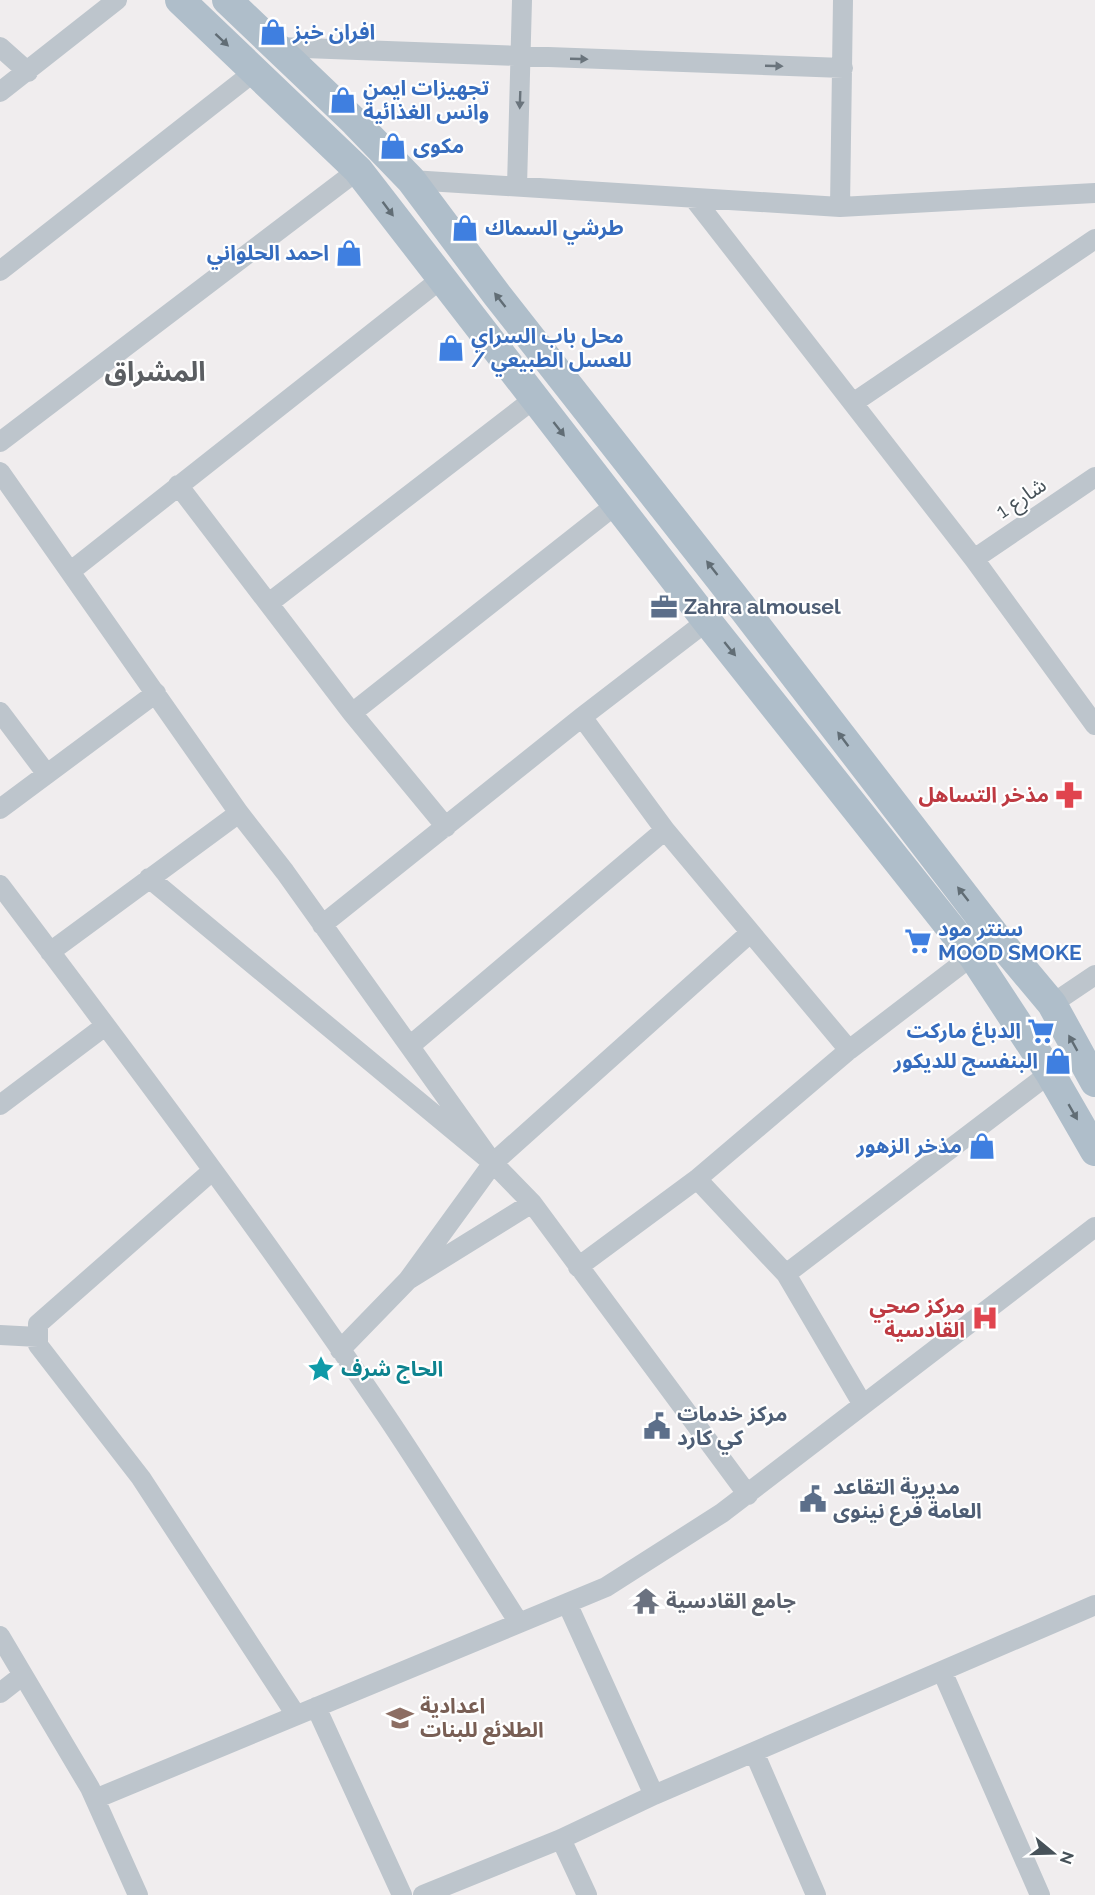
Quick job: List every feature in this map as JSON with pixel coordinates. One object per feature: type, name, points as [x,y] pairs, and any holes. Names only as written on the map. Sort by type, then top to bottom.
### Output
[{"type":"main road","points":[[180,0],[358,170],[618,503],[707,621],[973,956],[1050,1073],[1095,1151]]},
{"type":"main road","points":[[227,0],[278,47],[411,180],[504,304],[742,606],[996,937],[1052,1005],[1095,1082]]},
{"type":"street","points":[[0,92],[117,0]]},
{"type":"street","points":[[517,186],[522,0]]},
{"type":"street","points":[[840,207],[843,0]]},
{"type":"street","points":[[0,47],[28,72]]},
{"type":"street","points":[[278,47],[843,68]]},
{"type":"street","points":[[0,271],[255,71]]},
{"type":"street","points":[[0,442],[358,170]]},
{"type":"street","points":[[411,180],[695,200],[840,207],[1095,193]]},
{"type":"street","points":[[695,200],[974,559],[1095,725]]},
{"type":"street","points":[[853,403],[1095,239]]},
{"type":"street","points":[[71,571],[441,279]]},
{"type":"street","points":[[269,603],[535,398]]},
{"type":"street","points":[[0,472],[239,813],[411,1045],[493,1163]]},
{"type":"street","name":"شارع 1","points":[[974,559],[1095,477]]},
{"type":"street","points":[[178,485],[352,713],[446,826]]},
{"type":"street","points":[[352,713],[618,503]]},
{"type":"street","points":[[322,925],[582,717],[707,621]]},
{"type":"street","points":[[0,809],[156,693]]},
{"type":"street","points":[[0,712],[46,773]]},
{"type":"street","points":[[582,717],[665,830],[849,1050]]},
{"type":"street","points":[[50,952],[239,813]]},
{"type":"street","points":[[411,1045],[665,830]]},
{"type":"street","points":[[149,878],[493,1163],[532,1203],[748,1495]]},
{"type":"street","points":[[0,885],[213,1171],[340,1350],[387,1417],[519,1623]]},
{"type":"street","points":[[340,1350],[408,1280],[493,1163],[750,933]]},
{"type":"street","points":[[578,1267],[697,1179],[849,1050],[996,937]]},
{"type":"street","points":[[1052,1005],[1095,975]]},
{"type":"street","points":[[0,1105],[105,1026]]},
{"type":"street","points":[[786,1274],[1050,1073]]},
{"type":"street","points":[[213,1171],[38,1324],[38,1345],[141,1478],[296,1715]]},
{"type":"street","points":[[697,1179],[786,1274],[863,1406]]},
{"type":"street","points":[[408,1280],[532,1203]]},
{"type":"street","points":[[95,1799],[606,1587],[748,1495],[1095,1227]]},
{"type":"street","points":[[0,1335],[38,1336]]},
{"type":"street","points":[[567,1603],[654,1795]]},
{"type":"street","points":[[423,1895],[561,1839],[654,1795],[1095,1605]]},
{"type":"street","points":[[0,1636],[95,1799],[138,1895]]},
{"type":"street","points":[[942,1671],[1040,1895]]},
{"type":"street","points":[[0,1693],[23,1675]]},
{"type":"street","points":[[316,1707],[402,1895]]},
{"type":"street","points":[[754,1752],[816,1895]]},
{"type":"street","points":[[561,1839],[587,1895]]},
{"type":"place","name":"افران خبز","points":[[273,32]]},
{"type":"place","name":"تجهيزات ايمن وانس الغذائية","points":[[343,100]]},
{"type":"place","name":"مكوى","points":[[393,146]]},
{"type":"place","name":"طرشي السماك","points":[[465,228]]},
{"type":"place","name":"احمد الحلواني","points":[[349,253]]},
{"type":"place","name":"محل باب السراي / للعسل الطبيعي","points":[[451,348]]},
{"type":"place","name":"Zahra almousel","points":[[664,607]]},
{"type":"place","name":"مذخر التساهل","points":[[1069,795]]},
{"type":"place","name":"سنتر مود MOOD SMOKE","points":[[918,941]]},
{"type":"place","name":"الدباغ ماركت","points":[[1041,1031]]},
{"type":"place","name":"البنفسج للديكور","points":[[1058,1061]]},
{"type":"place","name":"مذخر الزهور","points":[[982,1146]]},
{"type":"place","name":"مركز صحي القادسية","points":[[985,1318]]},
{"type":"place","name":"الحاج شرف","points":[[321,1369]]},
{"type":"place","name":"مركز خدمات كي كارد","points":[[657,1426]]},
{"type":"place","name":"مديرية التقاعد العامة فرع نينوى","points":[[813,1499]]},
{"type":"place","name":"جامع القادسية","points":[[646,1601]]},
{"type":"place","name":"اعدادية الطلائع للبنات","points":[[400,1718]]},
{"type":"district","name":"المشراق","points":[[155,372]]}]
